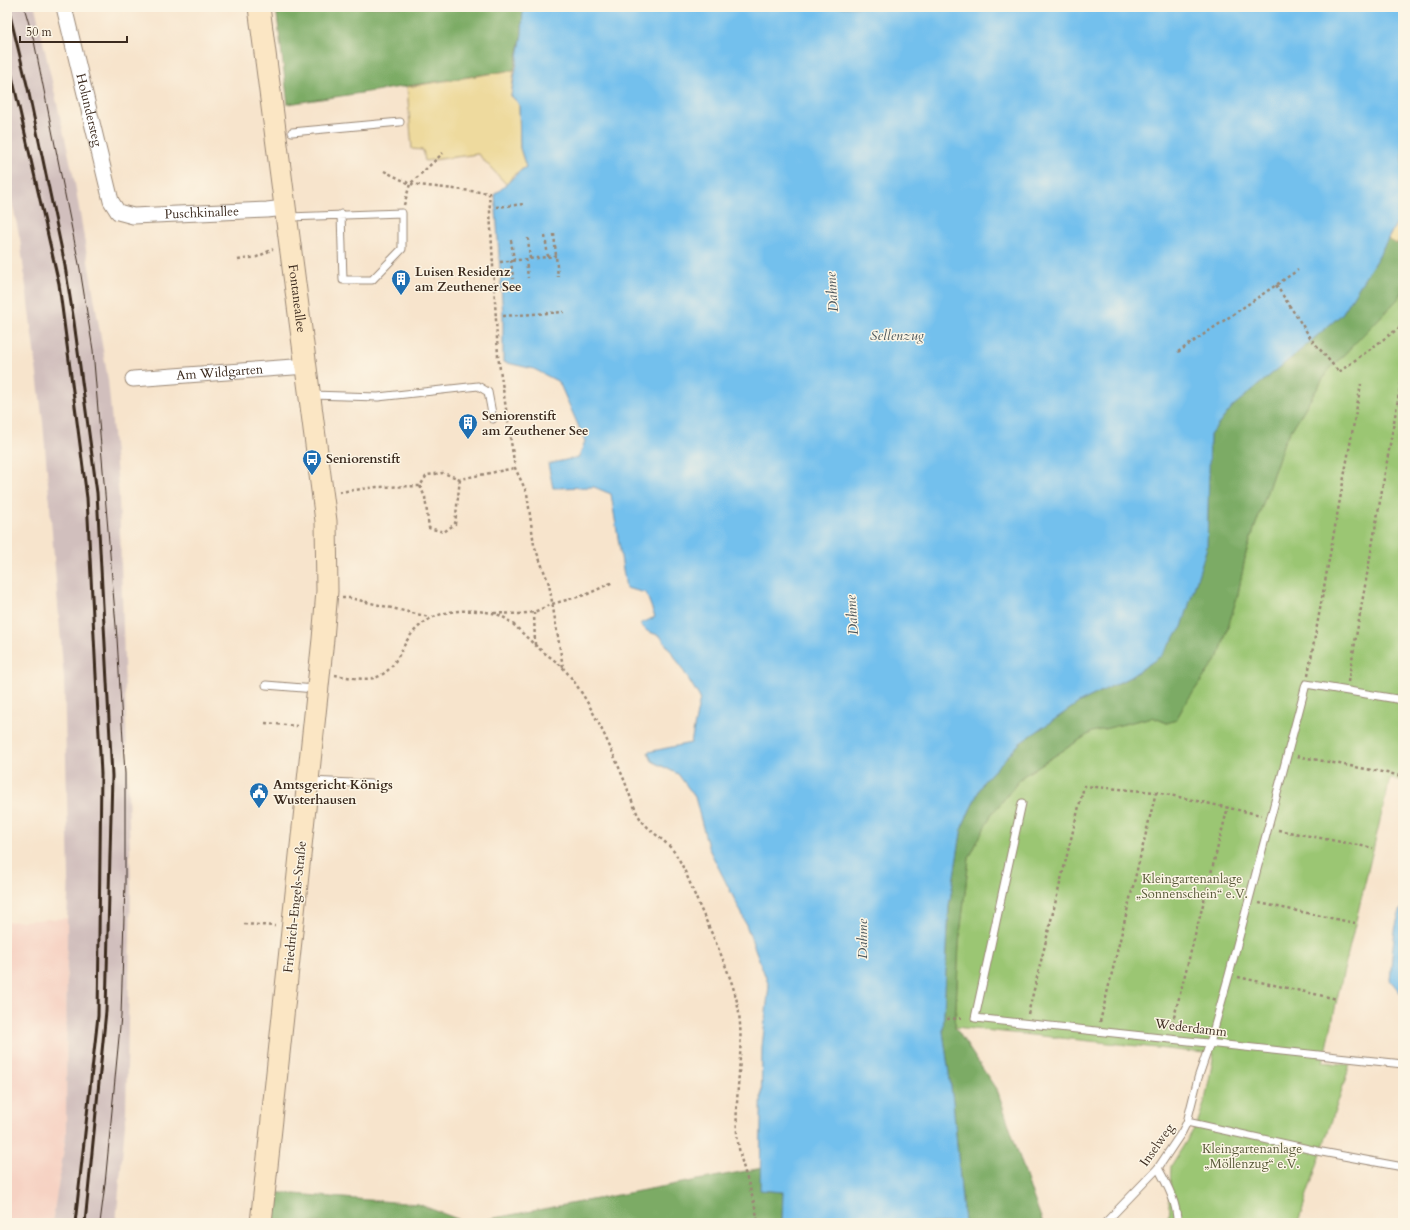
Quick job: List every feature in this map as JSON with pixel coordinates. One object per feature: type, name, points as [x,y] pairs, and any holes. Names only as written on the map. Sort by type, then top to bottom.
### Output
[{"type":"main road","name":"Fontaneallee","points":[[259,7],[311,395],[333,594]]},
{"type":"main road","name":"Friedrich-Engels-Straße","points":[[261,1223],[318,681],[333,594]]},
{"type":"street","name":"Holundersteg","points":[[64,7],[111,201],[118,212]]},
{"type":"street","name":"Puschkinallee","points":[[118,212],[133,216],[267,210],[286,212]]},
{"type":"street","name":"Am Wildgarten","points":[[133,379],[307,366]]},
{"type":"lane","points":[[292,132],[400,122]]},
{"type":"lane","points":[[286,212],[341,214],[402,213],[402,249],[372,280],[343,280],[341,214]]},
{"type":"lane","points":[[311,395],[378,397],[478,386],[488,392],[493,419]]},
{"type":"lane","points":[[266,685],[318,681]]},
{"type":"lane","points":[[1306,684],[1403,700]]},
{"type":"lane","name":"Inselweg","points":[[1105,1223],[1158,1168],[1187,1122],[1198,1078],[1210,1043],[1229,975],[1286,754],[1306,684]]},
{"type":"lane","points":[[308,781],[372,784]]},
{"type":"lane","points":[[975,1018],[1022,803]]},
{"type":"lane","name":"Wederdamm","points":[[975,1018],[1169,1037],[1210,1043],[1403,1064]]},
{"type":"lane","points":[[1187,1122],[1322,1152],[1403,1167]]},
{"type":"lane","points":[[1158,1168],[1174,1202],[1178,1215],[1177,1223]]},
{"type":"path","points":[[402,213],[410,184],[443,153]]},
{"type":"path","points":[[384,171],[410,184],[489,193],[498,356],[515,468],[526,493],[534,545],[549,584],[563,668]]},
{"type":"path","points":[[496,207],[525,204]]},
{"type":"path","points":[[554,234],[558,277]]},
{"type":"path","points":[[545,236],[548,257]]},
{"type":"path","points":[[528,238],[530,259]]},
{"type":"path","points":[[511,240],[513,279]]},
{"type":"path","points":[[238,260],[257,257],[271,249],[278,248]]},
{"type":"path","points":[[500,262],[556,256]]},
{"type":"path","points":[[526,259],[528,278]]},
{"type":"path","points":[[1178,352],[1298,270]]},
{"type":"path","points":[[1276,285],[1312,340],[1339,372],[1403,325]]},
{"type":"path","points":[[503,316],[564,312]]},
{"type":"path","points":[[1346,690],[1403,371]]},
{"type":"path","points":[[1306,684],[1361,384]]},
{"type":"path","points":[[420,486],[427,474],[443,473],[460,479],[515,468]]},
{"type":"path","points":[[420,486],[425,497],[429,528],[444,532],[455,524],[460,479]]},
{"type":"path","points":[[334,492],[377,487],[420,486]]},
{"type":"path","points":[[333,594],[429,617],[459,611],[519,614],[534,612],[552,604],[588,594],[613,582]]},
{"type":"path","points":[[534,612],[535,646]]},
{"type":"path","points":[[494,613],[512,623],[535,646],[563,668],[579,689],[599,727],[639,817],[652,833],[674,852],[693,892],[733,988],[739,1014],[740,1041],[737,1132],[740,1153],[755,1202],[758,1223]]},
{"type":"path","points":[[318,681],[370,678],[383,674],[396,660],[414,631],[429,617]]},
{"type":"path","points":[[265,723],[301,727]]},
{"type":"path","points":[[1286,754],[1403,776]]},
{"type":"path","points":[[1026,1023],[1084,786],[1156,792],[1270,817]]},
{"type":"path","points":[[1098,1030],[1156,792]]},
{"type":"path","points":[[1169,1037],[1228,807]]},
{"type":"path","points":[[1268,828],[1373,848]]},
{"type":"path","points":[[1248,901],[1355,923]]},
{"type":"path","points":[[244,924],[279,927]]},
{"type":"path","points":[[1229,975],[1337,999]]},
{"type":"path","points":[[947,1019],[975,1018]]},
{"type":"shaded area","points":[[7,7],[35,7],[74,178],[108,380],[119,497],[131,888],[126,1113],[116,1223],[52,1223],[66,1137],[67,918],[69,877],[64,679],[43,422],[20,239],[7,179]]},
{"type":"shaded area","points":[[67,918],[66,1137],[52,1223],[7,1223],[7,922]]},
{"type":"green space","points":[[276,7],[523,7],[522,34],[514,70],[288,104]]},
{"type":"green space","points":[[1403,211],[1403,291],[1399,298],[1328,371],[1284,442],[1246,553],[1238,594],[1219,656],[1186,702],[1176,720],[1167,723],[1152,717],[1092,732],[1023,776],[991,815],[969,858],[959,943],[955,1027],[998,1092],[1043,1223],[964,1223],[953,1101],[943,1032],[949,906],[962,827],[983,782],[1020,743],[1080,702],[1130,677],[1161,656],[1182,627],[1207,547],[1210,435],[1233,406],[1342,314],[1378,257]]},
{"type":"green space","name":"Kleingartenanlage „Sonnenschein“ e.V.","points":[[1403,291],[1403,781],[1390,779],[1323,1062],[1350,1065],[1298,1223],[1168,1223],[1171,1166],[1197,1124],[1205,1101],[1214,1054],[955,1027],[959,943],[969,858],[991,815],[1023,776],[1092,732],[1152,717],[1167,723],[1176,720],[1186,702],[1219,656],[1238,594],[1246,553],[1284,442],[1328,371]]},
{"type":"green space","points":[[762,1168],[761,1190],[783,1192],[782,1223],[468,1223]]},
{"type":"green space","points":[[270,1192],[418,1204],[468,1223],[266,1223]]},
{"type":"sand","points":[[514,70],[511,96],[519,104],[520,148],[526,167],[513,175],[507,185],[478,154],[425,161],[423,150],[412,149],[407,87]]},
{"type":"sand","points":[[1396,223],[1403,227],[1403,232],[1397,244],[1388,239]]},
{"type":"water","name":"Sellenzug","points":[[523,7],[1403,7],[1403,211],[1378,257],[1342,314],[1233,406],[1210,435],[1207,547],[1182,627],[1161,656],[1130,677],[1080,702],[1020,743],[983,782],[962,827],[949,906],[943,1032],[953,1101],[964,1223],[782,1223],[783,1192],[760,1190],[762,1047],[769,986],[742,914],[708,847],[695,797],[678,774],[652,761],[648,752],[691,743],[700,698],[675,657],[660,636],[647,631],[640,624],[655,617],[646,593],[626,588],[611,494],[594,487],[553,488],[548,464],[579,457],[585,441],[559,382],[534,369],[503,362],[503,316],[495,194],[526,167],[520,148],[519,104],[511,96],[522,34]]},
{"type":"water","points":[[1403,906],[1403,996],[1390,980],[1395,931]]},
{"type":"tram line","points":[[24,7],[34,41],[80,269],[93,350],[117,638],[125,774],[125,883],[121,1016],[100,1223]]},
{"type":"railway","points":[[8,7],[28,89],[64,260],[74,322],[97,493],[112,776],[106,1011],[85,1223]]},
{"type":"railway","points":[[7,54],[59,284],[87,498],[101,774],[98,1016],[75,1223]]},
{"type":"place","name":"Luisen Residenz am Zeuthener See","points":[[401,296]]},
{"type":"place","name":"Seniorenstift am Zeuthener See","points":[[468,440]]},
{"type":"place","name":"Seniorenstift","points":[[312,476]]},
{"type":"place","name":"Amtsgericht Königs Wusterhausen","points":[[259,809]]},
{"type":"water label","name":"Dahme","points":[[832,292]]},
{"type":"water label","name":"Dahme","points":[[852,615]]},
{"type":"water label","name":"Dahme","points":[[862,939]]},
{"type":"park label","name":"Kleingartenanlage „Möllenzug“ e.V.","points":[[1252,1156]]}]
